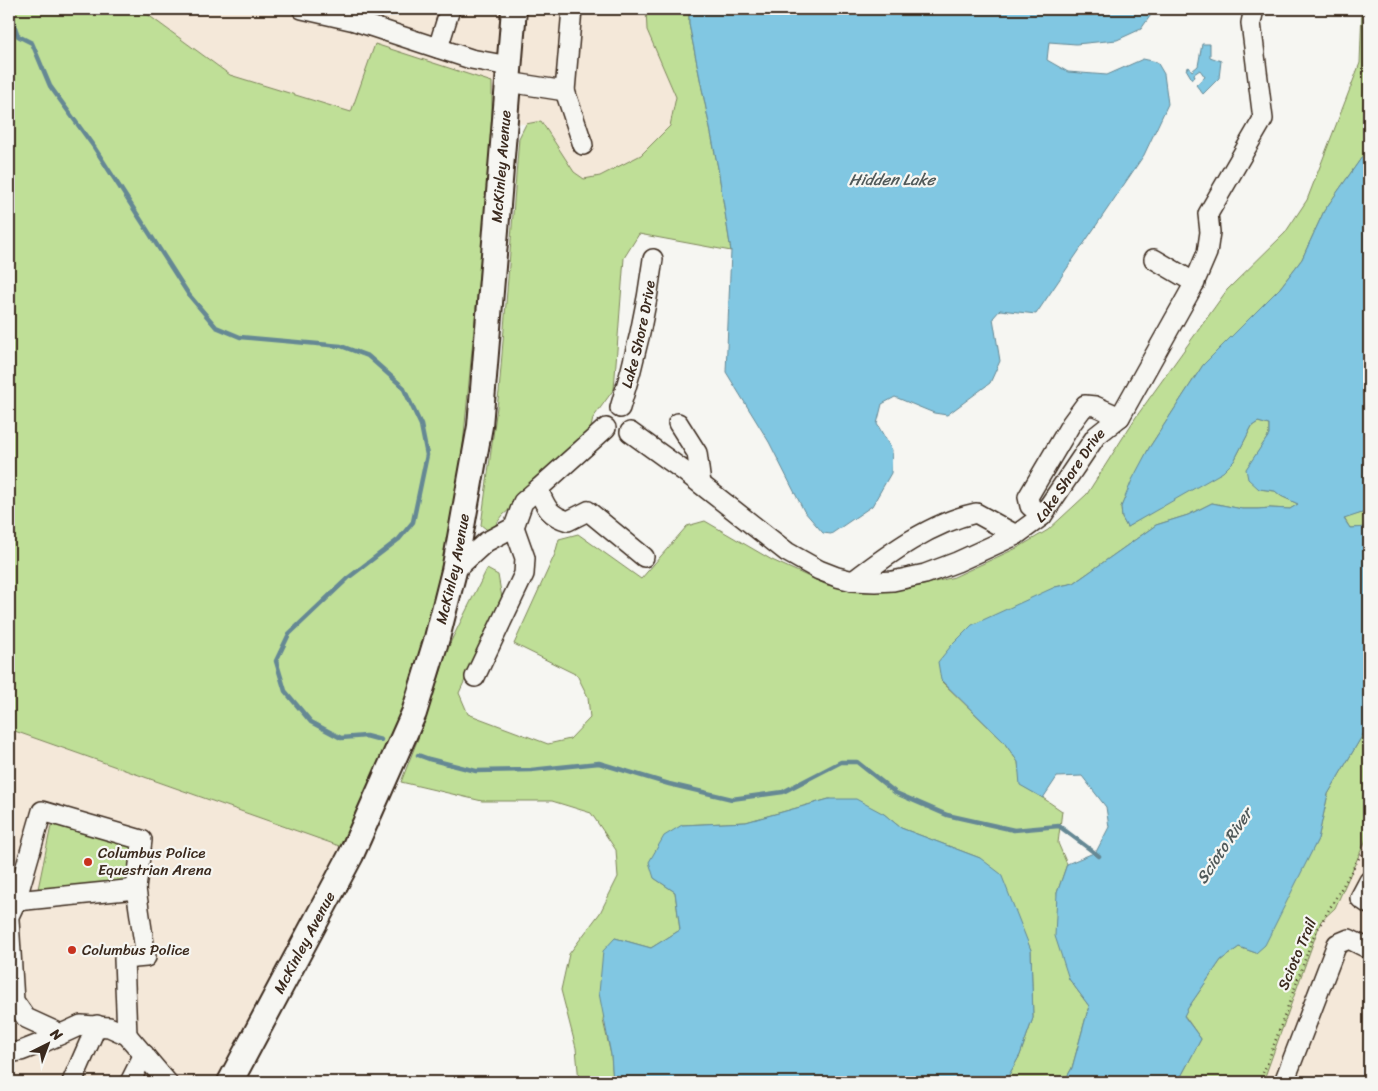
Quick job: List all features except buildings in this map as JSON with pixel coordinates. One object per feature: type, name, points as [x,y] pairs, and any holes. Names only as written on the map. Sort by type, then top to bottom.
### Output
[{"type":"main road","name":"McKinley Avenue","points":[[230,1082],[351,855],[414,713],[434,648],[454,571],[480,426],[514,9]]},
{"type":"street","points":[[302,9],[357,15],[508,74],[565,91]]},
{"type":"street","points":[[438,48],[450,9]]},
{"type":"street","points":[[572,9],[565,91],[583,145]]},
{"type":"street","name":"Lake Shore Drive","points":[[514,527],[523,502],[606,428],[608,414],[620,408],[626,410],[633,417],[633,428],[630,432],[701,484],[787,552],[837,578],[875,582],[892,581],[924,574],[957,562],[1016,535],[1042,516],[1096,436],[1120,417],[1194,283],[1206,253],[1210,232],[1208,214],[1263,119],[1251,23],[1254,9]]},
{"type":"street","name":"Lake Shore Drive","points":[[620,408],[636,354],[652,259]]},
{"type":"street","points":[[1154,259],[1194,283]]},
{"type":"street","points":[[1042,516],[1030,506],[1028,497],[1084,405],[1095,406],[1120,417]]},
{"type":"street","points":[[678,423],[697,453],[701,484]]},
{"type":"street","points":[[606,428],[608,432],[617,437],[622,437],[630,432]]},
{"type":"street","points":[[538,489],[548,511],[558,518],[568,521],[588,511],[644,557]]},
{"type":"street","points":[[853,581],[878,562],[920,535],[963,516],[976,513],[1016,535]]},
{"type":"street","points":[[454,571],[486,542],[514,527],[525,558],[524,574],[475,677]]},
{"type":"street","points":[[61,1034],[26,1018],[14,1001],[11,912],[42,811],[142,840],[136,889],[146,957],[124,959],[127,1035]]},
{"type":"street","points":[[1369,881],[1360,898],[1369,904]]},
{"type":"street","points":[[11,912],[136,889]]},
{"type":"street","points":[[1284,1082],[1337,944],[1349,939],[1369,949]]},
{"type":"street","points":[[9,1053],[21,1051],[80,1025],[109,1027],[127,1035],[168,1082]]},
{"type":"street","points":[[72,1082],[97,1025]]},
{"type":"street","points":[[130,1082],[144,1054]]},
{"type":"path","name":"Scioto Trail","points":[[1258,1082],[1267,1064],[1313,937],[1369,841]]},
{"type":"shaded area","points":[[140,9],[646,9],[647,30],[676,97],[670,126],[641,155],[600,176],[584,179],[574,172],[541,121],[526,124],[492,122],[492,82],[351,112],[230,75]]},
{"type":"shaded area","points":[[9,729],[345,848],[233,1082],[9,1082]]},
{"type":"shaded area","points":[[1369,833],[1369,1082],[1263,1082],[1321,921],[1335,908]]},
{"type":"green space","points":[[9,9],[140,9],[230,75],[351,112],[375,44],[492,82],[492,139],[460,477],[431,615],[403,709],[345,848],[9,729]]},
{"type":"green space","points":[[646,9],[689,9],[689,24],[718,168],[731,251],[639,234],[624,258],[614,389],[593,418],[588,442],[503,515],[490,532],[481,525],[499,392],[519,138],[526,124],[541,121],[574,172],[584,179],[600,176],[641,155],[670,126],[676,97],[647,30]]},
{"type":"green space","points":[[1362,9],[1369,9],[1369,147],[1324,211],[1302,259],[1280,288],[1203,365],[1149,448],[1121,507],[1122,518],[1127,527],[1234,461],[1252,426],[1258,422],[1269,425],[1269,435],[1247,469],[1259,489],[1275,491],[1298,504],[1290,509],[1242,509],[1212,503],[1188,515],[1156,525],[1074,583],[1055,587],[941,681],[1003,741],[1018,762],[1021,785],[1062,811],[1058,843],[1067,864],[1057,893],[1069,979],[1089,1006],[1072,1068],[1064,1082],[1005,1082],[1020,1055],[1033,1018],[1031,950],[980,858],[901,828],[884,814],[829,799],[746,822],[682,825],[654,878],[675,892],[680,930],[651,948],[615,938],[603,1020],[611,1055],[613,1082],[579,1082],[576,1048],[561,990],[569,954],[600,913],[618,877],[616,850],[591,813],[552,801],[482,801],[401,782],[419,736],[451,641],[487,569],[498,575],[502,598],[459,693],[468,714],[548,744],[570,739],[590,718],[588,697],[577,675],[514,644],[555,554],[559,539],[578,534],[641,579],[687,526],[705,521],[772,560],[827,585],[866,592],[908,589],[954,577],[1019,547],[1048,530],[1087,494],[1136,417],[1227,290],[1285,233],[1307,200],[1360,63]]},
{"type":"green space","points":[[1369,480],[1369,527],[1350,528],[1344,518],[1365,512]]},
{"type":"green space","points":[[1369,724],[1369,833],[1335,908],[1321,921],[1263,1082],[1178,1082],[1201,1039],[1184,1015],[1221,960],[1239,947],[1256,953],[1318,839],[1328,794]]},
{"type":"green space","name":"Columbus Police Equestrian Arena","points":[[52,821],[134,842],[130,881],[38,889]]},
{"type":"water","name":"Hidden Lake","points":[[689,9],[1155,9],[1141,29],[1117,40],[1076,44],[1049,42],[1047,60],[1068,72],[1107,75],[1143,59],[1157,62],[1164,74],[1168,104],[1144,155],[1036,314],[1000,310],[993,318],[1000,361],[990,383],[947,415],[934,413],[895,397],[882,404],[877,424],[892,450],[891,473],[872,506],[831,534],[823,533],[804,511],[769,442],[726,372],[731,251],[718,168],[689,24]]},
{"type":"water","points":[[1202,44],[1210,44],[1210,57],[1221,61],[1219,78],[1203,94],[1196,85],[1205,77],[1200,70],[1194,74],[1195,77],[1192,79],[1186,69],[1189,67],[1192,71],[1198,66]]},
{"type":"water","name":"Scioto River","points":[[1369,147],[1369,480],[1365,512],[1344,519],[1350,528],[1369,527],[1369,724],[1328,794],[1318,839],[1265,945],[1256,953],[1239,947],[1221,960],[1188,1008],[1184,1016],[1201,1039],[1178,1082],[1064,1082],[1072,1068],[1089,1006],[1069,979],[1055,936],[1057,893],[1067,864],[1096,852],[1109,827],[1106,807],[1082,776],[1057,777],[1043,798],[1020,785],[1018,762],[1003,741],[941,680],[938,662],[972,625],[1055,587],[1074,583],[1156,525],[1188,515],[1212,503],[1242,509],[1290,509],[1298,504],[1275,491],[1259,489],[1248,479],[1246,469],[1269,435],[1269,425],[1258,422],[1252,426],[1234,461],[1223,472],[1127,527],[1122,518],[1121,507],[1132,480],[1149,448],[1203,365],[1280,288],[1302,259],[1324,211]]},
{"type":"water","points":[[829,799],[856,799],[884,814],[901,828],[980,858],[1001,874],[1031,950],[1033,1018],[1020,1055],[1005,1082],[613,1082],[611,1055],[599,993],[603,951],[615,938],[651,948],[680,930],[675,892],[654,878],[649,862],[664,836],[682,825],[746,822]]},
{"type":"waterway","points":[[10,9],[18,36],[32,43],[50,86],[94,147],[189,295],[216,327],[240,337],[341,346],[368,356],[403,387],[421,425],[427,455],[413,522],[399,539],[348,578],[289,634],[276,661],[285,691],[311,722],[341,738],[366,736],[381,740]]},
{"type":"waterway","points":[[418,755],[476,771],[531,770],[599,763],[669,784],[732,799],[783,792],[841,762],[857,762],[896,793],[947,815],[1014,830],[1059,826],[1099,856]]},
{"type":"place","name":"Columbus Police Equestrian Arena","points":[[88,862]]},
{"type":"place","name":"Columbus Police","points":[[72,950]]}]
